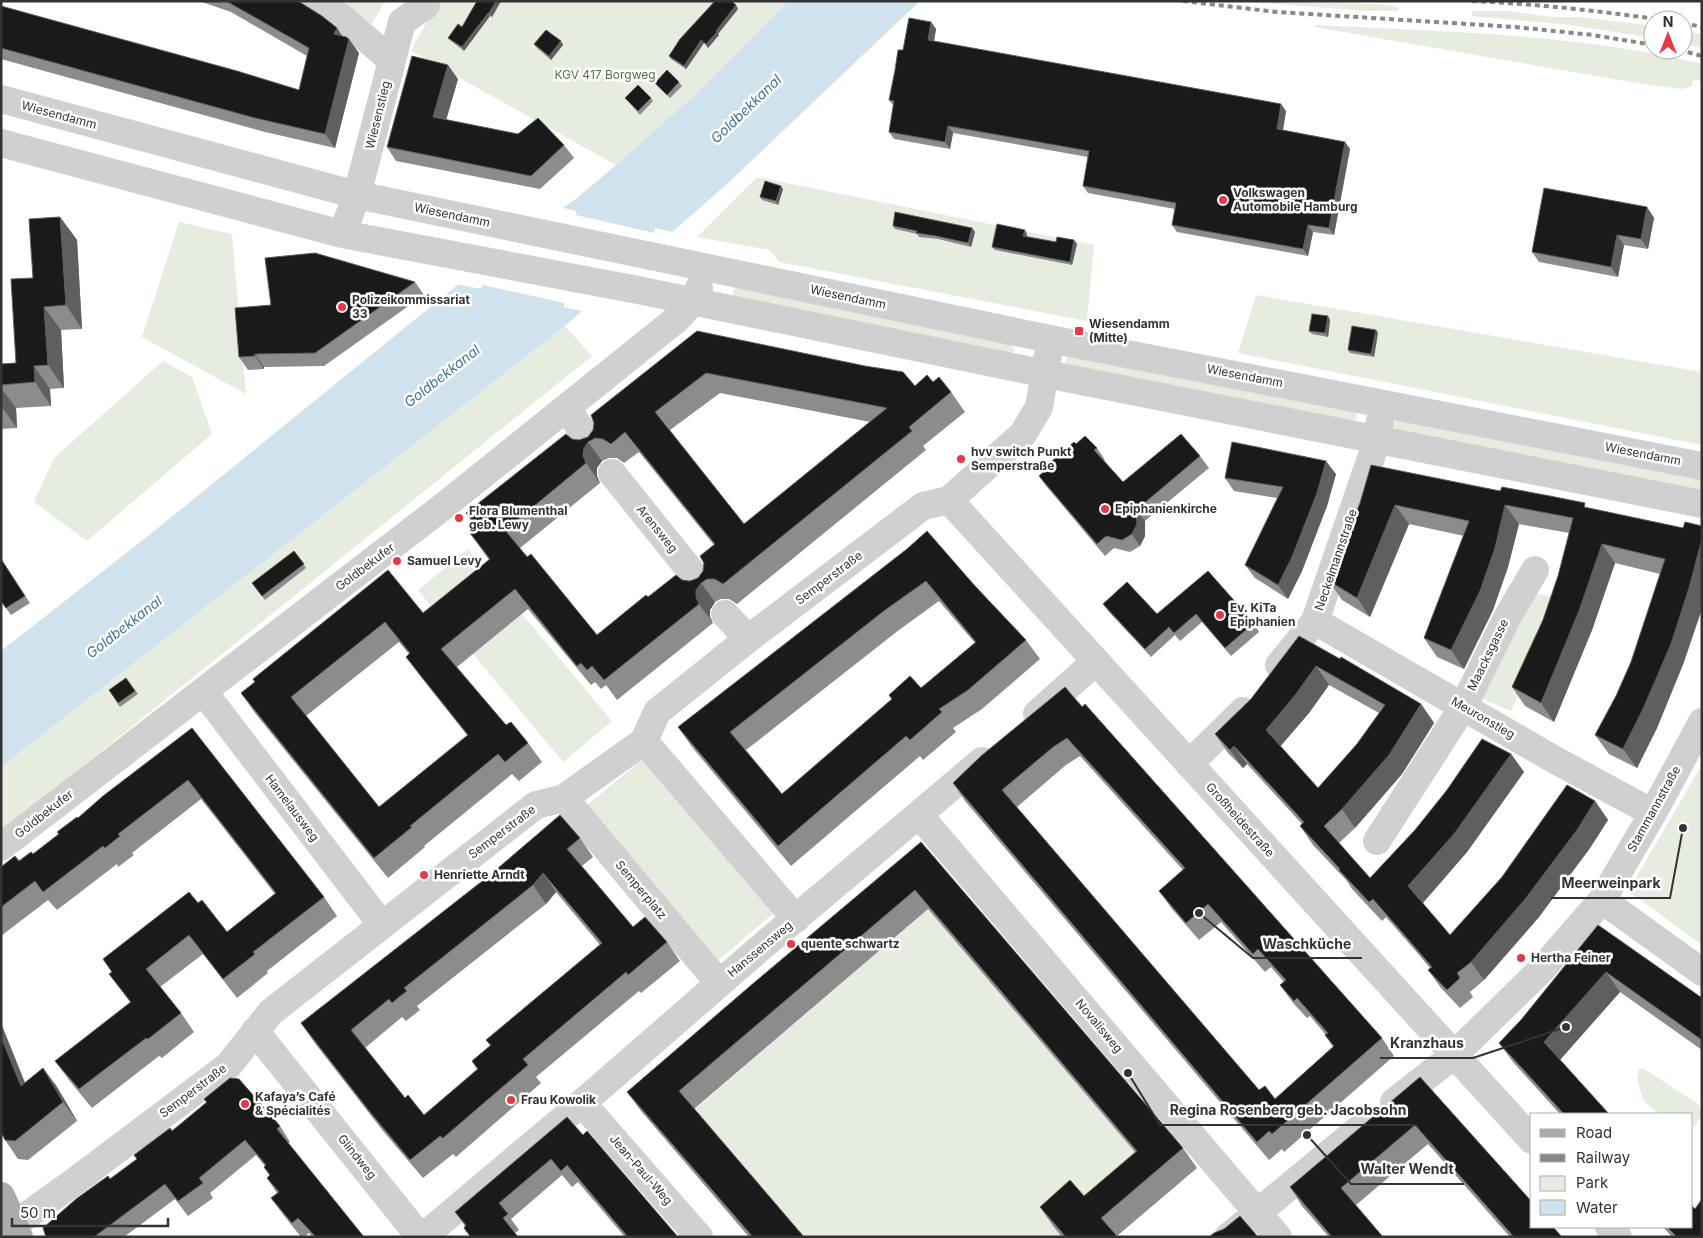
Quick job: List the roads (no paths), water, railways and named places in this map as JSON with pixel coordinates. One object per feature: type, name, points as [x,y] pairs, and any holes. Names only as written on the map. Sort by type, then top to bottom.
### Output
[{"type":"main road","points":[[1,1196],[12,1232]]},
{"type":"street","points":[[314,1],[342,17],[391,60]]},
{"type":"street","name":"Wiesenstieg","points":[[342,234],[358,195],[402,22],[426,5]]},
{"type":"street","name":"Wiesendamm","points":[[1,99],[358,195],[1050,339],[1702,466]]},
{"type":"street","points":[[1,143],[342,234],[625,287],[1046,374],[1702,504]]},
{"type":"street","name":"Goldbekufer","points":[[1,847],[432,515],[678,318],[694,301],[708,268]]},
{"type":"street","name":"Semperstraße","points":[[12,1232],[74,1182],[228,1066],[271,1012],[536,805],[564,798],[644,741],[657,712],[748,639],[924,506],[949,500],[1023,434],[1038,407],[1046,374],[1050,339]]},
{"type":"street","name":"Neckelmannstraße","points":[[1190,764],[1243,710],[1315,621],[1372,455],[1385,403]]},
{"type":"street","points":[[566,408],[592,444]]},
{"type":"street","name":"Arensweg","points":[[612,473],[702,585]]},
{"type":"street","name":"Großheidestraße","points":[[949,500],[1530,1138]]},
{"type":"street","name":"Maacksgasse","points":[[1377,841],[1463,707],[1508,616],[1535,570]]},
{"type":"street","points":[[725,614],[748,639]]},
{"type":"street","name":"Meuronstieg","points":[[1315,621],[1555,760],[1653,813]]},
{"type":"street","name":"Hanssensweg","points":[[422,1237],[919,815],[1096,661]]},
{"type":"street","name":"Hamelausweg","points":[[203,691],[382,926]]},
{"type":"street","name":"Stammannstraße","points":[[1228,1237],[1454,1055],[1542,969],[1602,900],[1653,813],[1702,722]]},
{"type":"street","points":[[644,741],[796,919]]},
{"type":"street","name":"Semperplatz","points":[[564,798],[719,983]]},
{"type":"street","name":"Novalisweg","points":[[919,815],[1278,1237]]},
{"type":"street","points":[[1602,900],[1702,972]]},
{"type":"street","name":"Glindweg","points":[[256,1031],[422,1237]]},
{"type":"street","name":"Jean-Paul-Weg","points":[[582,1103],[699,1237]]},
{"type":"water","name":"Goldbekkanal","points":[[788,1],[920,1],[728,183],[565,326],[1,767],[1,651],[148,536],[460,283],[577,198],[699,91]]},
{"type":"railway","points":[[1183,1],[1277,12],[1515,27],[1593,35],[1643,43]]},
{"type":"railway","points":[[1472,1],[1568,8],[1643,17]]},
{"type":"railway","points":[[1693,25],[1702,27]]},
{"type":"railway","points":[[1693,54],[1702,56]]},
{"type":"place","name":"Volkswagen Automobile Hamburg","points":[[1223,200]]},
{"type":"place","name":"Polizeikommissariat 33","points":[[342,307]]},
{"type":"place","name":"Wiesendamm (Mitte)","points":[[1079,331]]},
{"type":"place","name":"hvv switch Punkt Semperstraße","points":[[961,459]]},
{"type":"place","name":"Epiphanienkirche","points":[[1105,509]]},
{"type":"place","name":"Flora Blumenthal geb. Lewy","points":[[459,518]]},
{"type":"place","name":"Samuel Levy","points":[[397,561]]},
{"type":"place","name":"Ev. KiTa Epiphanien","points":[[1220,615]]},
{"type":"place","name":"Meerweinpark","points":[[1683,828]]},
{"type":"place","name":"Henriette Arndt","points":[[424,875]]},
{"type":"place","name":"Waschküche","points":[[1199,913]]},
{"type":"place","name":"quente schwartz","points":[[791,944]]},
{"type":"place","name":"Hertha Feiner","points":[[1521,958]]},
{"type":"place","name":"Kranzhaus","points":[[1566,1027]]},
{"type":"place","name":"Regina Rosenberg geb. Jacobsohn","points":[[1128,1073]]},
{"type":"place","name":"Frau Kowolik","points":[[511,1100]]},
{"type":"place","name":"Kafaya’s Café & Spécialités","points":[[245,1104]]},
{"type":"place","name":"Walter Wendt","points":[[1307,1135]]},
{"type":"park label","name":"KGV 417 Borgweg","points":[[605,75]]}]
